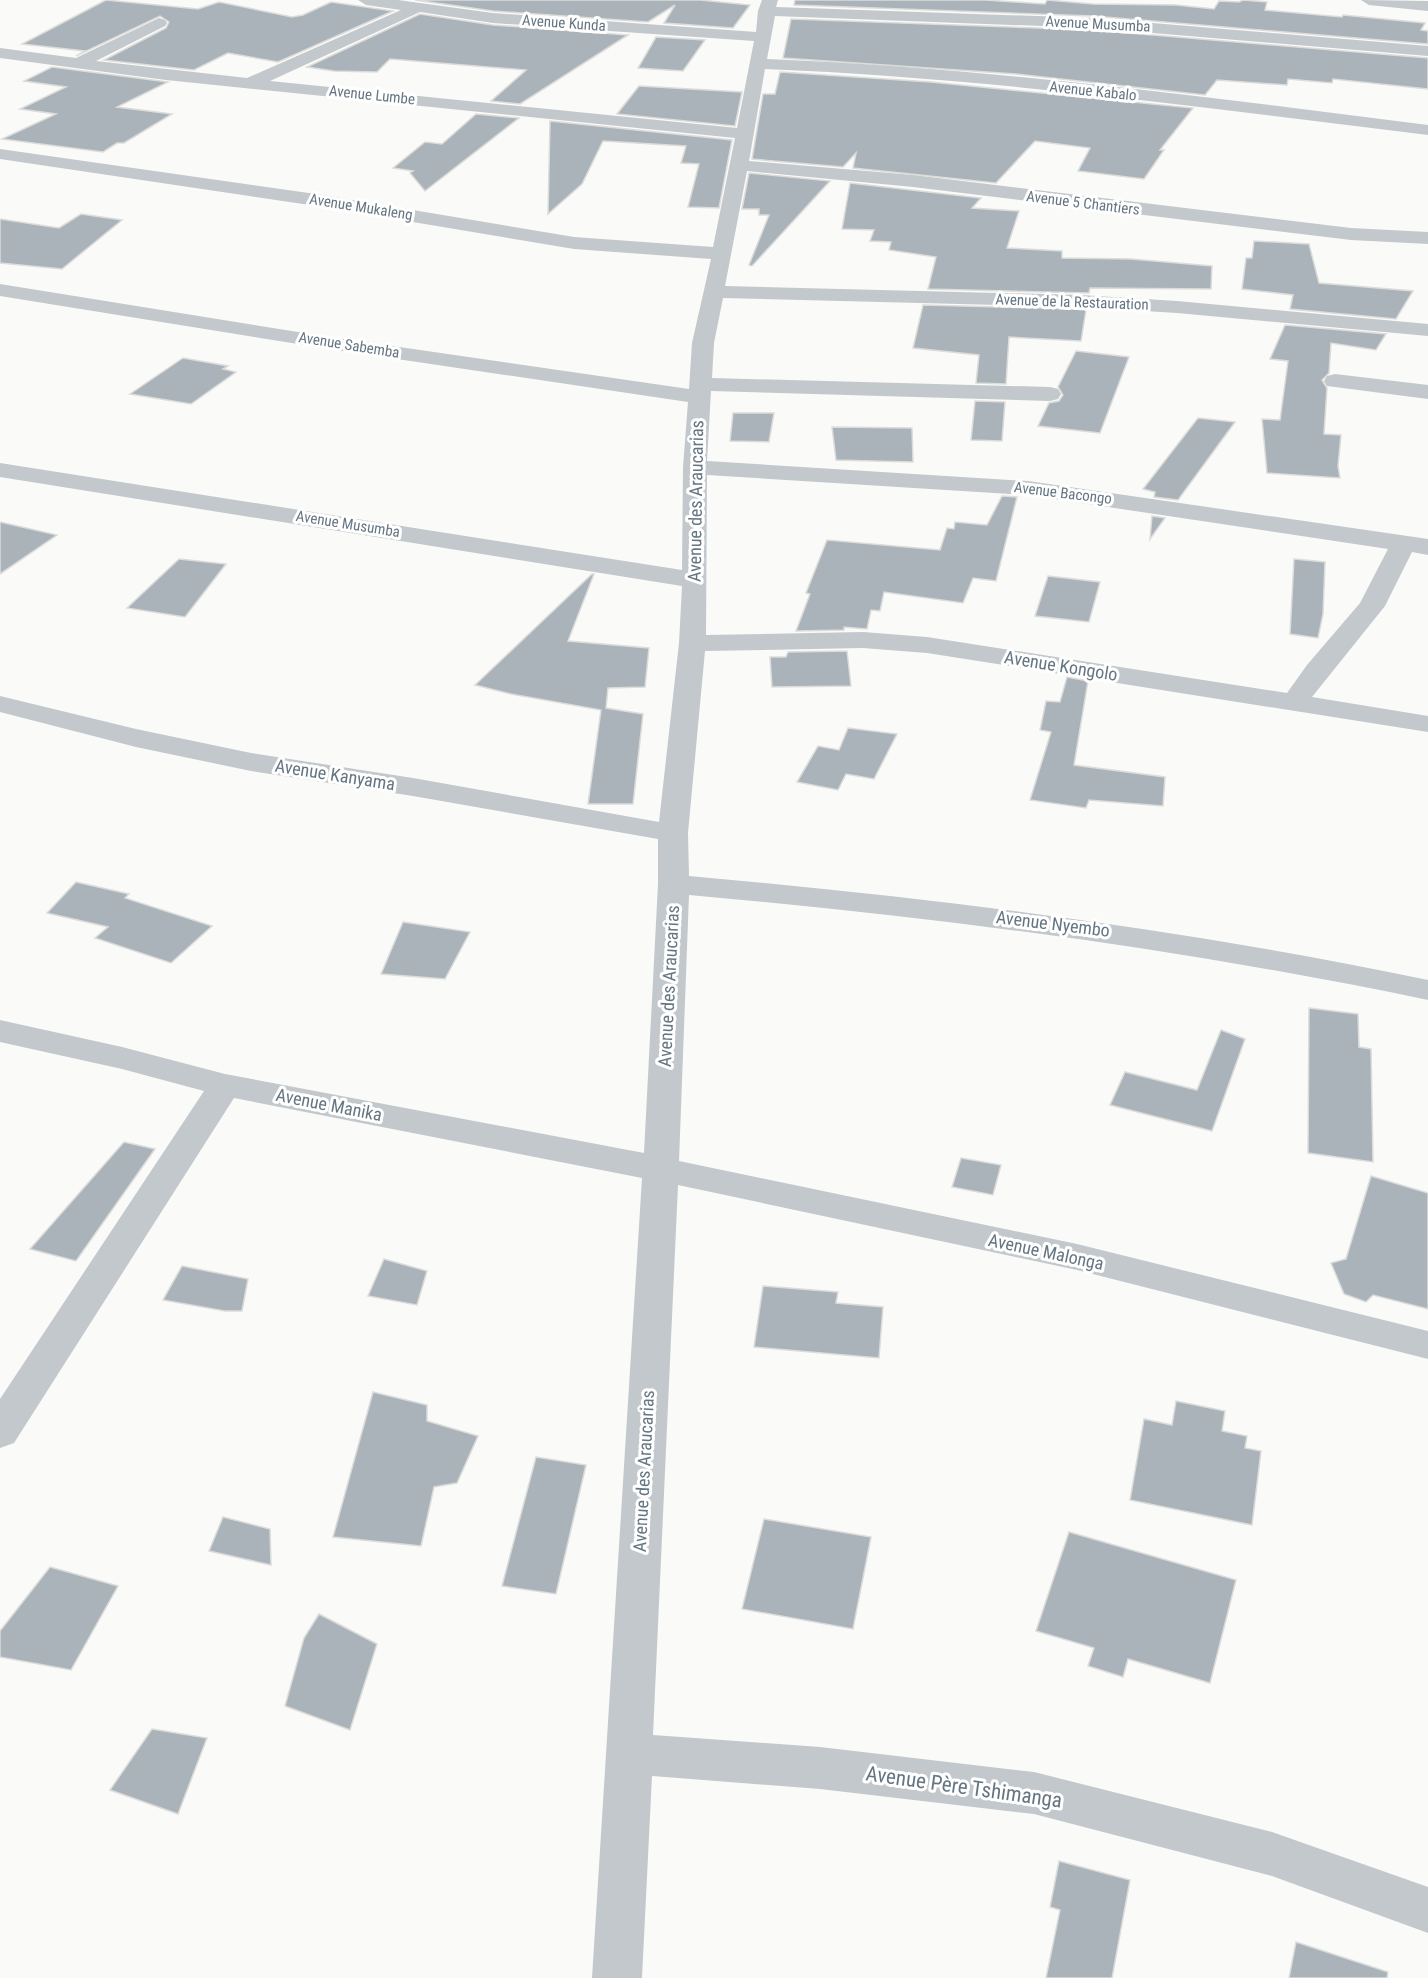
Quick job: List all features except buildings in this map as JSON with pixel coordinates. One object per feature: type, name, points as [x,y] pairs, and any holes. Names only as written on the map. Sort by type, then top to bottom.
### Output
[{"type":"street","name":"Avenue Kunda","points":[[366,0],[415,9],[493,18],[764,28]]},
{"type":"street","points":[[251,83],[433,0]]},
{"type":"street","points":[[1369,0],[1428,6]]},
{"type":"street","points":[[79,63],[159,23]]},
{"type":"street","name":"Avenue Musumba","points":[[764,28],[1093,23],[1428,51]]},
{"type":"street","name":"Avenue Kabalo","points":[[764,28],[808,65],[993,81],[1267,110],[1428,130]]},
{"type":"street","name":"Avenue des Araucarias","points":[[617,1978],[661,1169],[674,884],[674,832],[692,644],[695,580],[695,467],[699,391],[703,343],[764,28]]},
{"type":"street","name":"Avenue Lumbe","points":[[0,53],[166,75],[745,134]]},
{"type":"street","name":"Avenue Mukaleng","points":[[0,154],[323,201],[574,243],[722,254]]},
{"type":"street","name":"Avenue 5 Chantiers","points":[[738,165],[913,181],[1351,234],[1428,238]]},
{"type":"street","name":"Avenue Sabemba","points":[[0,290],[699,391],[1050,394]]},
{"type":"street","name":"Avenue de la Restauration","points":[[714,292],[1081,301],[1177,307],[1428,330]]},
{"type":"street","points":[[1335,381],[1428,392]]},
{"type":"street","name":"Avenue Bacongo","points":[[695,467],[1028,488],[1415,545]]},
{"type":"street","name":"Avenue Musumba","points":[[0,470],[695,580]]},
{"type":"street","points":[[1294,703],[1317,671],[1372,606],[1415,545]]},
{"type":"street","name":"Avenue Kongolo","points":[[692,644],[843,640],[927,645],[1428,724]]},
{"type":"street","name":"Avenue Kanyama","points":[[0,704],[136,738],[251,762],[674,832]]},
{"type":"street","name":"Avenue Nyembo","points":[[674,884],[813,896],[1102,930],[1238,951],[1428,990]]},
{"type":"street","name":"Avenue Manika","points":[[0,1031],[122,1058],[225,1085],[661,1169]]},
{"type":"street","points":[[0,1432],[225,1085]]},
{"type":"street","name":"Avenue Malonga","points":[[661,1169],[1077,1257],[1428,1345]]},
{"type":"street","name":"Avenue Père Tshimanga","points":[[628,1754],[820,1768],[1034,1793],[1272,1854],[1428,1910]]}]
